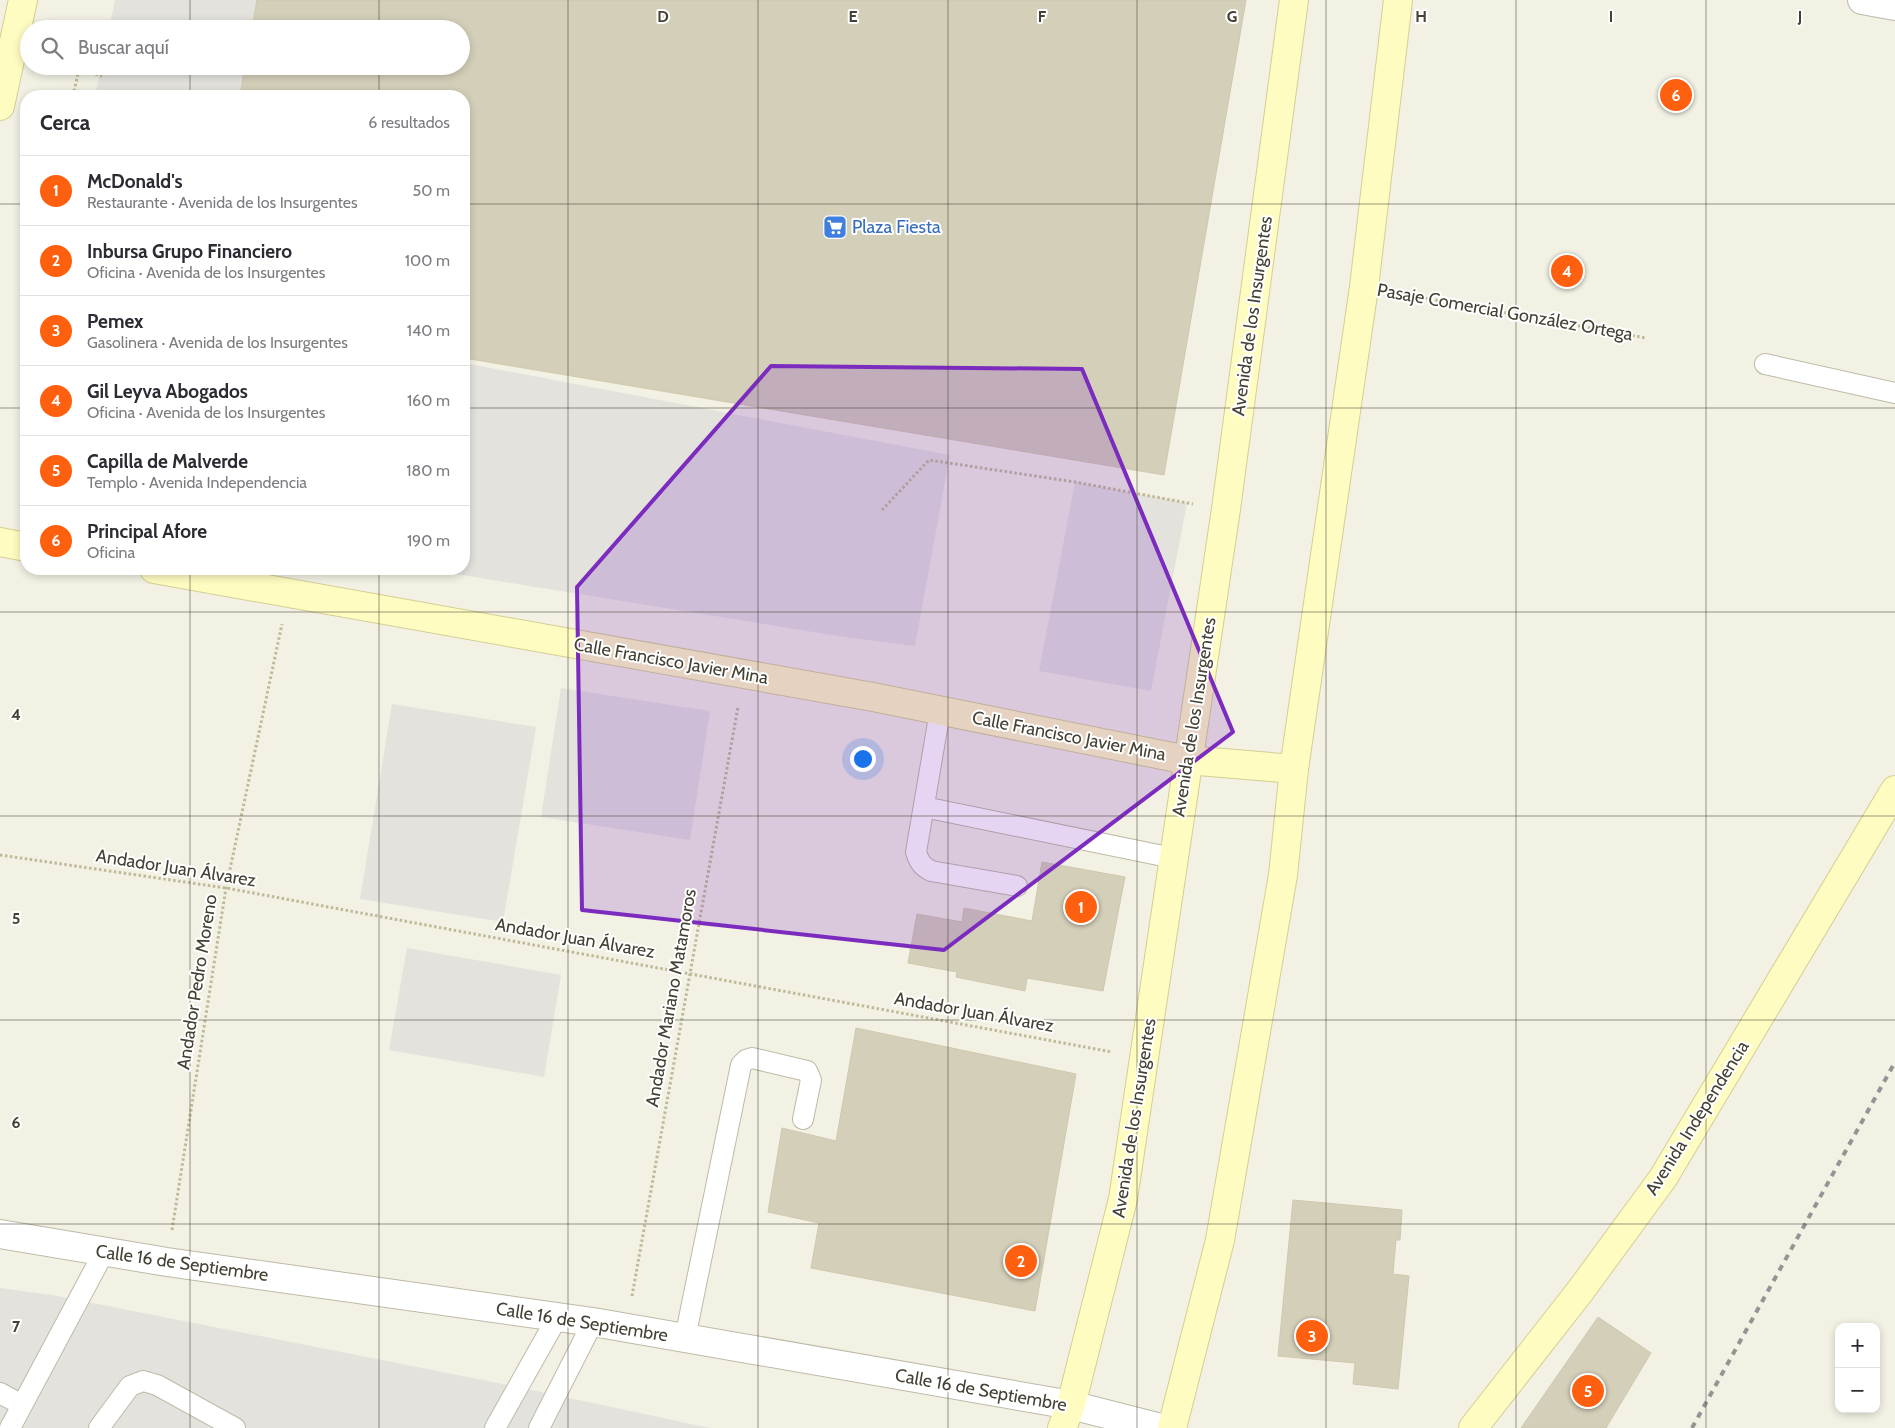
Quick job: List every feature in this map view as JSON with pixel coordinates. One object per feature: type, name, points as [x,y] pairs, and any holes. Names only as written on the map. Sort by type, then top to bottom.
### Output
[{"type":"main road","points":[[0,106],[23,0]]},
{"type":"main road","name":"Avenida de los Insurgentes","points":[[1067,1417],[1123,1199],[1187,760],[1226,509],[1294,0]]},
{"type":"main road","points":[[1172,1428],[1220,1240],[1283,875],[1294,769],[1364,287],[1398,0]]},
{"type":"main road","points":[[0,542],[20,546]]},
{"type":"main road","name":"Calle Francisco Javier Mina","points":[[189,575],[744,674],[1187,760],[1294,769]]},
{"type":"main road","name":"Avenida Independencia","points":[[1473,1428],[1581,1290],[1663,1178],[1895,790]]},
{"type":"street","points":[[1862,0],[1895,6]]},
{"type":"street","name":"Calle 16 de Septiembre","points":[[0,1234],[167,1262],[558,1316],[685,1338],[1067,1417],[1161,1428]]},
{"type":"lane","points":[[1766,364],[1895,393]]},
{"type":"lane","points":[[940,711],[916,852],[924,867],[931,871],[1017,886]]},
{"type":"lane","points":[[924,807],[1173,858]]},
{"type":"lane","points":[[685,1338],[741,1065],[752,1058],[806,1071],[811,1080],[803,1119]]},
{"type":"lane","points":[[10,1428],[104,1252]]},
{"type":"lane","points":[[495,1428],[558,1316]]},
{"type":"lane","points":[[539,1428],[593,1322]]},
{"type":"lane","points":[[99,1428],[130,1386],[143,1381],[157,1385],[235,1428]]},
{"type":"lane","points":[[0,1393],[22,1405]]},
{"type":"path","points":[[74,90],[78,75]]},
{"type":"path","name":"Pasaje Comercial González Ortega","points":[[1364,287],[1646,338]]},
{"type":"path","points":[[882,510],[929,460],[1075,482],[1226,509]]},
{"type":"path","name":"Andador Pedro Moreno","points":[[167,1262],[226,888],[288,592]]},
{"type":"path","name":"Andador Mariano Matamoros","points":[[626,1328],[744,674]]},
{"type":"path","name":"Andador Juan Álvarez","points":[[0,855],[226,888],[1144,1058]]},
{"type":"highlighted area","points":[[771,366],[1082,369],[1233,732],[944,950],[582,910],[577,587]]},
{"type":"shaded area","points":[[115,0],[257,0],[254,20],[111,20]]},
{"type":"shaded area","points":[[99,75],[244,75],[241,90],[96,90]]},
{"type":"shaded area","points":[[470,364],[950,455],[915,646],[844,637],[462,575],[470,575]]},
{"type":"shaded area","points":[[1075,482],[1187,503],[1151,691],[1039,671]]},
{"type":"shaded area","points":[[561,688],[710,711],[690,840],[541,817]]},
{"type":"shaded area","points":[[392,704],[536,727],[503,922],[360,899]]},
{"type":"shaded area","points":[[407,948],[561,975],[544,1077],[389,1050]]},
{"type":"shaded area","points":[[0,1288],[52,1295],[503,1384],[710,1428],[0,1428]]},
{"type":"building","name":"Plaza Fiesta","points":[[257,0],[1246,0],[1164,475],[470,359],[470,90],[241,90],[244,75],[470,75],[470,20],[254,20]]},
{"type":"building","points":[[1042,862],[1125,877],[1103,991],[1027,978],[1025,991],[956,977],[957,972],[908,963],[917,914],[962,922],[964,908],[1032,921]]},
{"type":"building","points":[[856,1028],[1076,1074],[1035,1311],[811,1268],[819,1223],[768,1212],[782,1128],[836,1141]]},
{"type":"building","points":[[1293,1200],[1402,1210],[1400,1240],[1396,1240],[1393,1274],[1409,1276],[1398,1389],[1353,1384],[1355,1363],[1278,1356]]},
{"type":"building","points":[[1598,1317],[1651,1353],[1606,1428],[1521,1428]]},
{"type":"railway","points":[[1692,1428],[1895,1062]]},
{"type":"place","name":"Principal Afore","points":[[1676,95]]},
{"type":"place","name":"Plaza Fiesta","points":[[835,227]]},
{"type":"place","name":"Gil Leyva Abogados","points":[[1567,271]]},
{"type":"place","name":"McDonald's","points":[[1081,907]]},
{"type":"place","name":"Inbursa Grupo Financiero","points":[[1021,1261]]},
{"type":"place","name":"Pemex","points":[[1312,1336]]},
{"type":"place","name":"Capilla de Malverde","points":[[1588,1391]]}]
